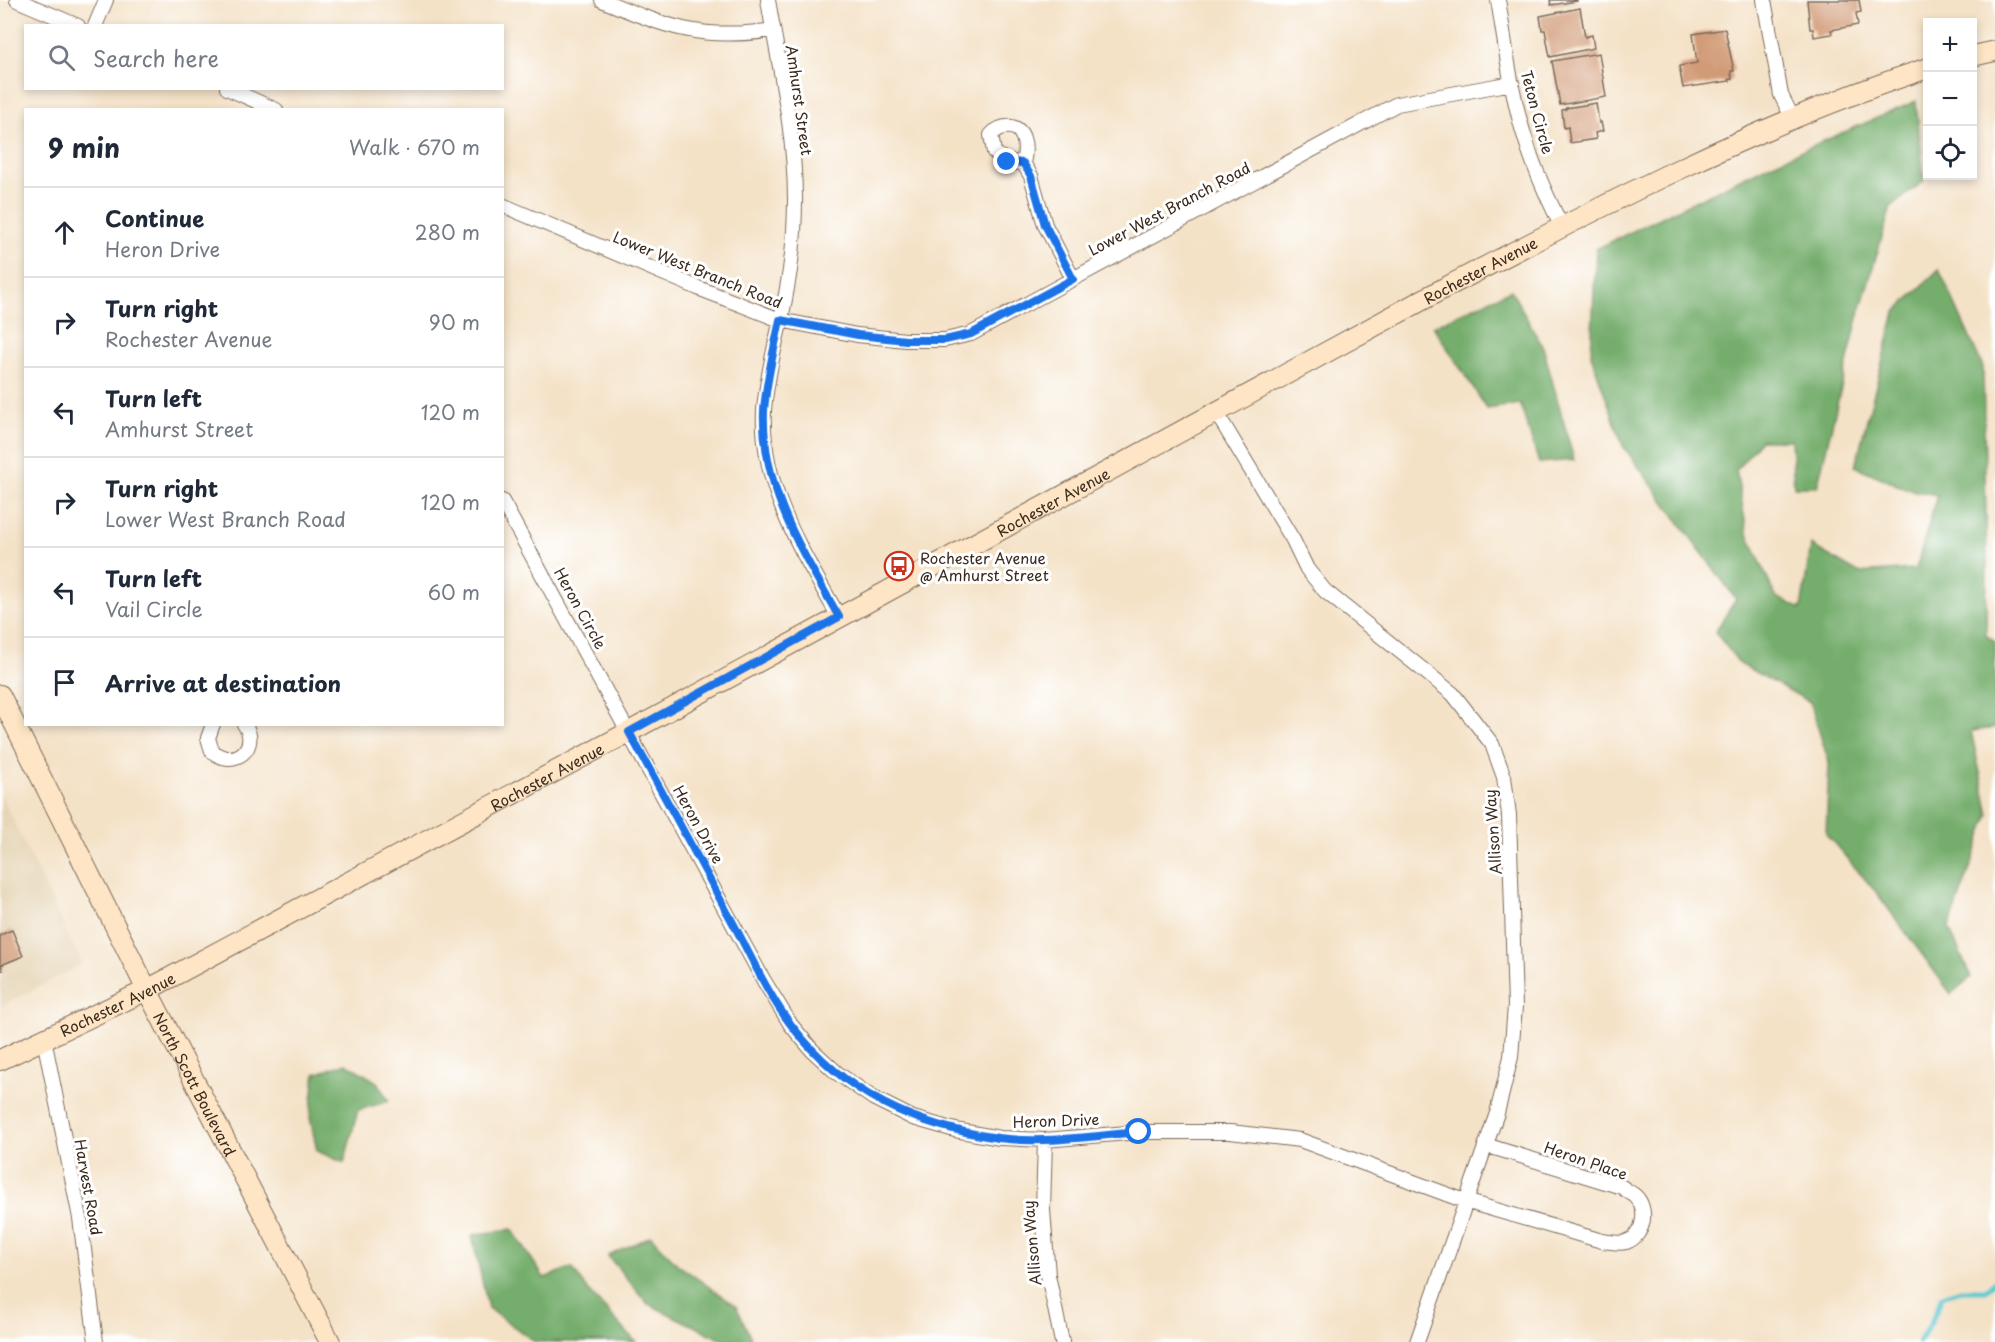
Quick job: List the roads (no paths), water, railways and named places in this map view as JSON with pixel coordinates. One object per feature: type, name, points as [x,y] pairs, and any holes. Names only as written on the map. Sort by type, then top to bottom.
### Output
[{"type":"main road","points":[[1977,55],[1995,51]]},
{"type":"main road","name":"Rochester Avenue","points":[[0,1060],[147,990],[629,732],[1426,297],[1562,226],[1793,119],[1923,70]]},
{"type":"main road","name":"North Scott Boulevard","points":[[0,695],[147,990],[330,1342]]},
{"type":"street","points":[[17,0],[73,24]]},
{"type":"street","points":[[96,24],[106,0]]},
{"type":"street","points":[[602,0],[653,22],[681,30],[709,34],[745,34],[773,30]]},
{"type":"street","name":"Amhurst Street","points":[[768,0],[792,138],[795,198],[791,259],[766,388],[764,413],[766,450],[771,477],[783,512],[794,537],[839,617]]},
{"type":"street","name":"Teton Circle","points":[[1498,0],[1512,83],[1525,139],[1548,200],[1562,226]]},
{"type":"street","points":[[1764,0],[1781,95],[1793,119]]},
{"type":"street","name":"Lower West Branch Road","points":[[504,206],[780,320],[858,335],[906,340],[945,340],[971,334],[1397,104],[1512,83]]},
{"type":"street","points":[[231,90],[272,108]]},
{"type":"street","points":[[1023,163],[1031,176],[1045,225],[1073,279]]},
{"type":"street","name":"Allison Way","points":[[1216,412],[1293,540],[1307,569],[1325,591],[1453,694],[1492,744],[1504,777],[1509,815],[1515,1006],[1511,1057],[1497,1113],[1417,1342]]},
{"type":"street","name":"Heron Circle","points":[[508,522],[629,732]]},
{"type":"street","points":[[212,726],[208,738],[212,751],[224,759],[231,759],[243,753],[247,747],[249,735],[245,726]]},
{"type":"street","name":"Heron Drive","points":[[629,732],[764,981],[791,1025],[812,1050],[837,1073],[873,1098],[913,1118],[955,1130],[1000,1138],[1045,1140],[1139,1132],[1230,1132],[1300,1140],[1466,1201]]},
{"type":"street","name":"Harvest Road","points":[[44,1039],[80,1218],[96,1342]]},
{"type":"street","name":"Allison Way","points":[[1045,1140],[1043,1210],[1048,1275],[1062,1342]]},
{"type":"street","name":"Heron Place","points":[[1466,1201],[1614,1243],[1626,1242],[1635,1236],[1642,1226],[1644,1218],[1642,1207],[1636,1196],[1622,1187],[1485,1145]]},
{"type":"waterway","points":[[1919,1342],[1931,1323],[1942,1296],[1960,1290],[1985,1290],[1995,1282]]},
{"type":"place","name":"Rochester Avenue @ Amhurst Street","points":[[899,566]]}]
